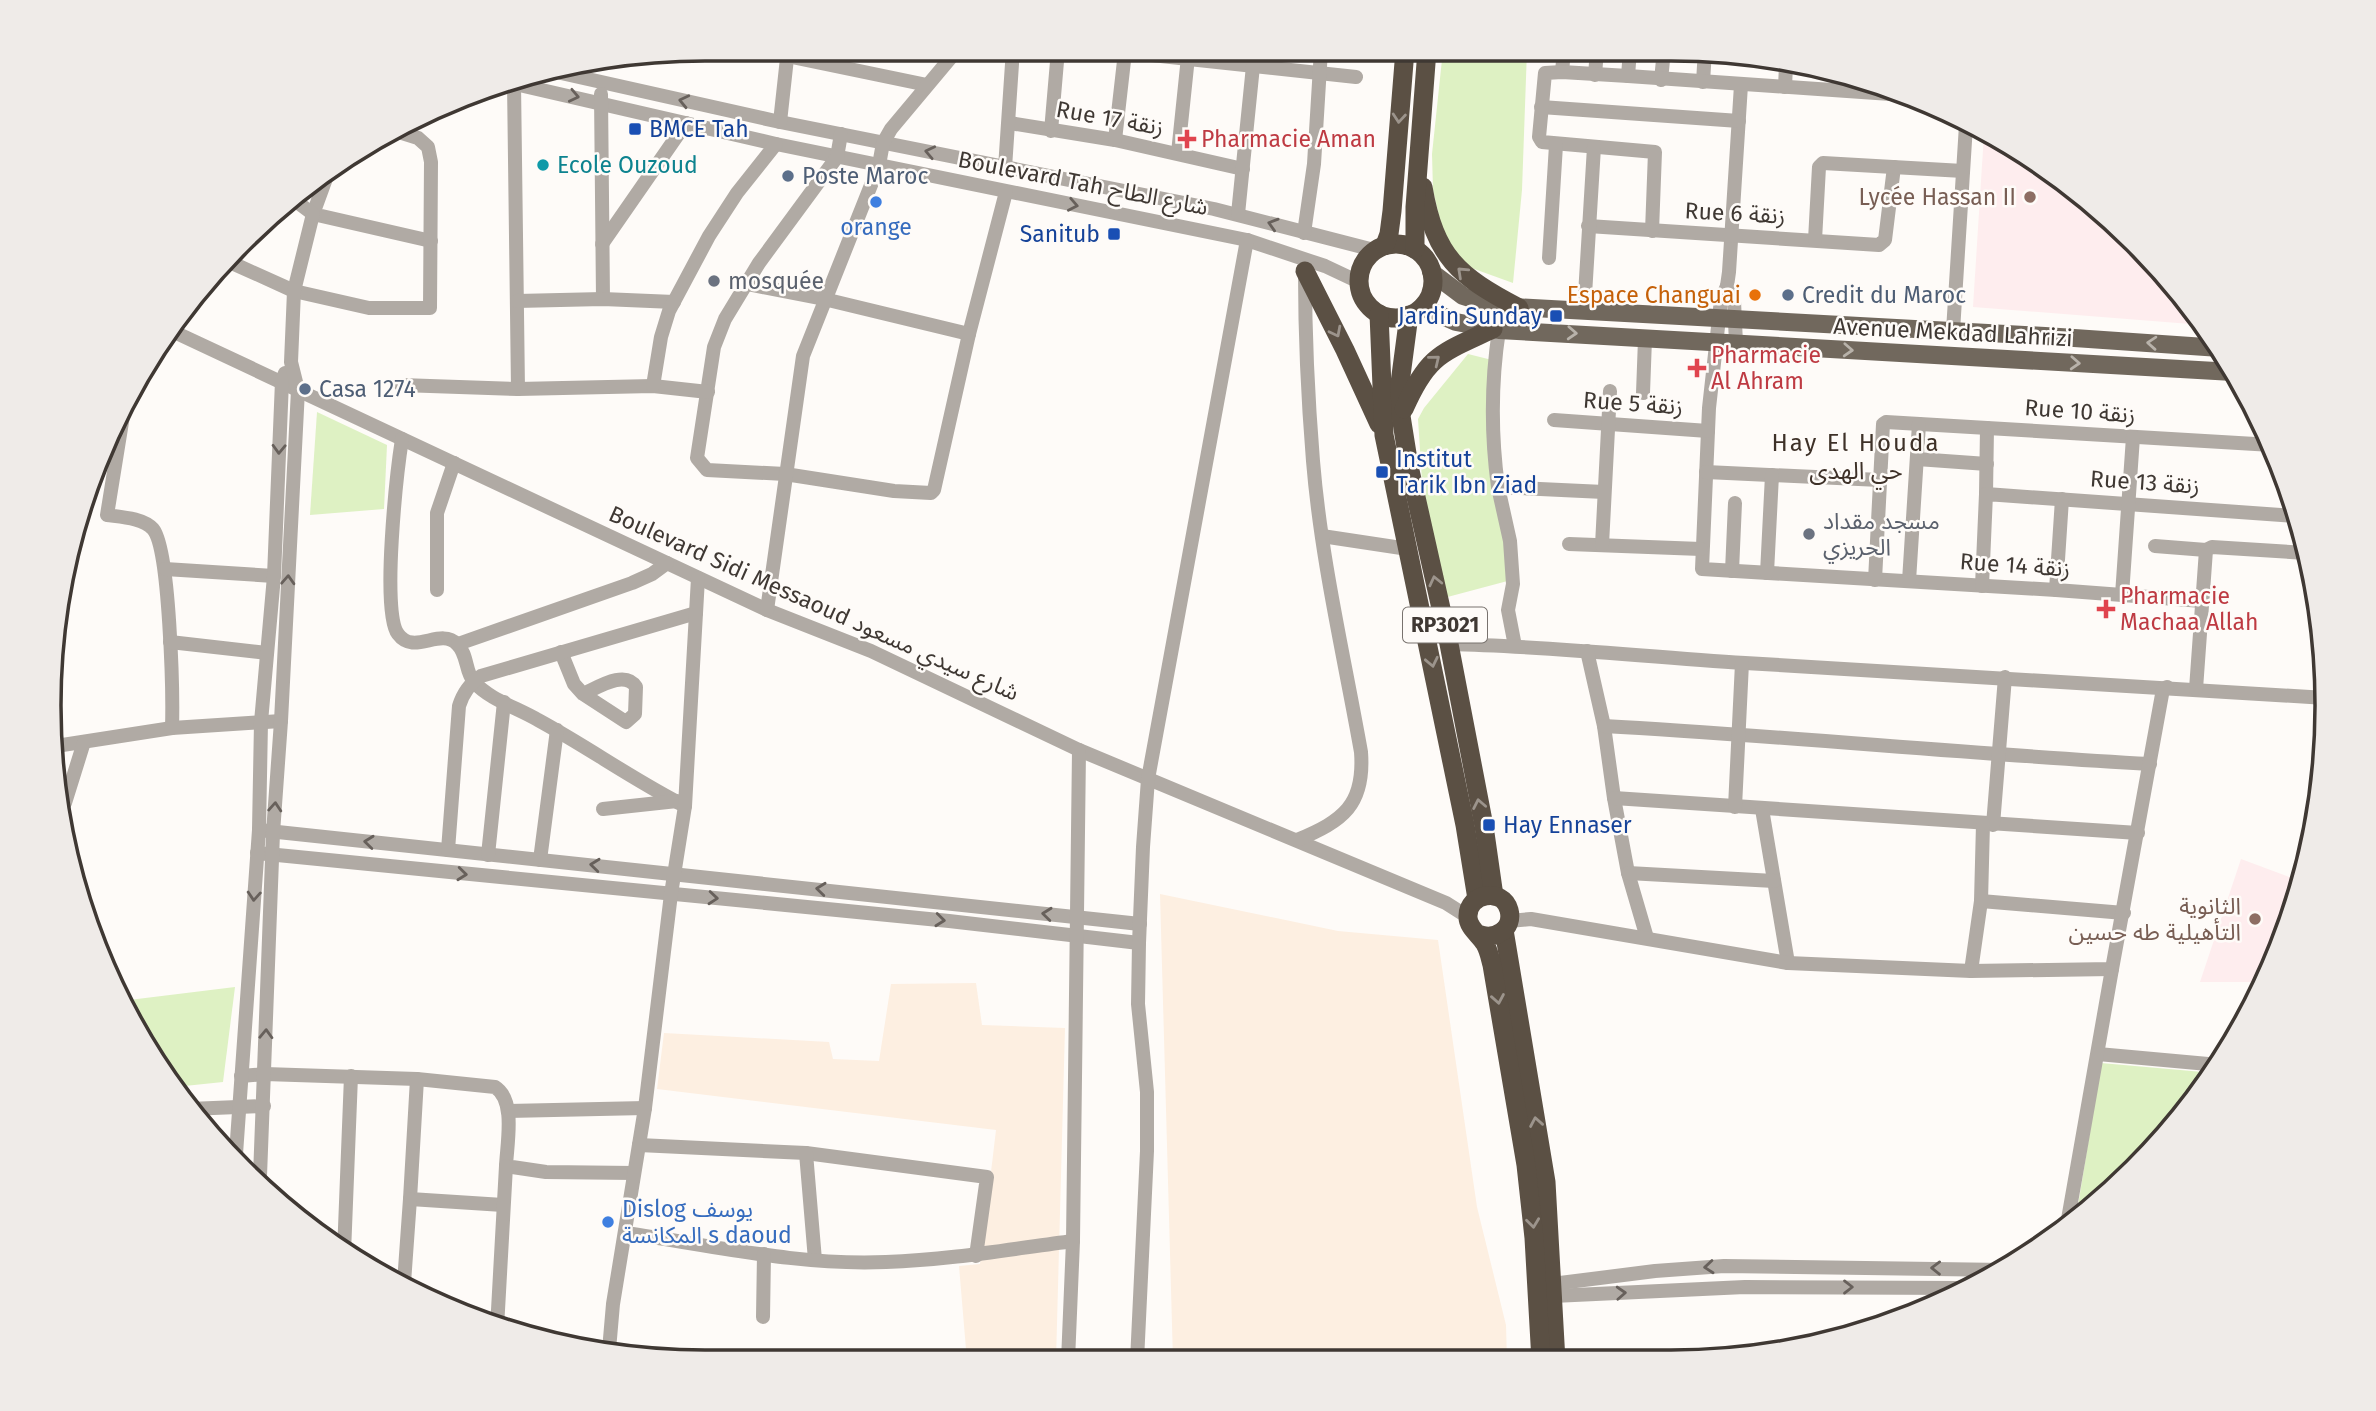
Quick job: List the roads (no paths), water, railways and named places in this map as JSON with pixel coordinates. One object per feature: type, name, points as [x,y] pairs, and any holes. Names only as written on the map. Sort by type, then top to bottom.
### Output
[{"type":"highway","points":[[1404,61],[1390,234],[1380,248],[1364,262],[1359,282],[1365,301],[1380,314],[1399,318],[1415,311]]},
{"type":"highway","points":[[1415,249],[1415,208],[1426,61]]},
{"type":"highway","points":[[1419,165],[1429,221],[1445,254],[1470,280],[1519,308]]},
{"type":"highway","points":[[1380,248],[1397,244],[1415,249],[1423,255],[1432,272]]},
{"type":"highway","points":[[1305,265],[1384,435]]},
{"type":"highway","name":"RP3021","points":[[1432,272],[1432,289],[1415,311],[1400,383],[1401,416],[1484,826],[1490,911],[1473,930],[1479,934],[1489,952],[1492,965],[1526,1165],[1534,1238],[1540,1350]]},
{"type":"highway","name":"RP3021","points":[[1380,314],[1384,435],[1465,825],[1490,911],[1546,1182],[1555,1350]]},
{"type":"highway","points":[[1401,416],[1419,377],[1434,360],[1457,345],[1496,329]]},
{"type":"main road","name":"Avenue Mekdad Lahrizi","points":[[1432,272],[1472,301],[1519,308],[2205,347]]},
{"type":"main road","name":"Avenue Mekdad Lahrizi","points":[[1415,311],[1496,329],[2221,371]]},
{"type":"street","points":[[780,122],[787,61]]},
{"type":"street","points":[[823,61],[928,85]]},
{"type":"street","points":[[767,610],[803,356],[880,165],[883,143],[948,61]]},
{"type":"street","points":[[1005,168],[1013,61]]},
{"type":"street","points":[[1051,131],[1057,61]]},
{"type":"street","points":[[1115,140],[1124,61]]},
{"type":"street","points":[[1178,153],[1188,61]]},
{"type":"street","points":[[1217,61],[1356,77]]},
{"type":"street","points":[[1304,233],[1314,164],[1321,61]]},
{"type":"street","points":[[1562,72],[1563,61]]},
{"type":"street","points":[[1595,75],[1596,61]]},
{"type":"street","points":[[1628,76],[1629,61]]},
{"type":"street","points":[[1661,80],[1663,61]]},
{"type":"street","points":[[1703,82],[1704,63]]},
{"type":"street","points":[[1238,214],[1253,66]]},
{"type":"street","points":[[1784,87],[1785,72]]},
{"type":"street","points":[[1652,231],[1655,152],[1544,143],[1539,137],[1545,73],[1870,93]]},
{"type":"street","name":"Boulevard Tah شارع الطاح","points":[[573,76],[780,122],[1238,214],[1304,233],[1380,248]]},
{"type":"street","points":[[601,82],[603,299]]},
{"type":"street","points":[[1569,544],[1701,549],[1716,342],[1734,301],[1727,286],[1741,85]]},
{"type":"street","name":"Boulevard Tah شارع الطاح","points":[[529,86],[776,144],[1247,240],[1305,265],[1359,282]]},
{"type":"street","points":[[511,91],[518,389]]},
{"type":"street","points":[[1541,107],[1739,121]]},
{"type":"street","name":"Rue 17 زنقة","points":[[1010,122],[1115,140],[1243,169]]},
{"type":"street","points":[[602,244],[686,123]]},
{"type":"street","points":[[841,134],[837,157],[759,263],[719,332],[714,347],[697,458],[706,470],[785,474],[894,491],[926,495],[931,493],[934,490],[969,334],[1006,192]]},
{"type":"street","points":[[1953,331],[1965,134]]},
{"type":"street","points":[[236,265],[294,291],[369,308],[430,308],[431,162],[428,147],[418,138],[408,135]]},
{"type":"street","points":[[653,386],[661,337],[674,302],[716,225],[737,193],[776,144]]},
{"type":"street","points":[[1549,258],[1556,145]]},
{"type":"street","points":[[1585,295],[1594,147]]},
{"type":"street","points":[[1815,240],[1821,164],[1963,172]]},
{"type":"street","name":"Rue 6 زنقة","points":[[1588,226],[1880,245],[1885,240],[1894,167]]},
{"type":"street","points":[[236,1146],[257,853],[266,832],[281,721],[298,390],[291,362],[294,291],[313,214],[323,187]]},
{"type":"street","points":[[300,205],[313,214],[431,241]]},
{"type":"street","points":[[1138,1350],[1147,1151],[1147,1092],[1138,1004],[1139,943],[1149,779],[1247,240]]},
{"type":"street","points":[[1297,840],[1325,828],[1346,813],[1359,793],[1363,773],[1362,752],[1322,536],[1313,463],[1305,336],[1305,265]]},
{"type":"street","points":[[747,284],[824,299],[969,334]]},
{"type":"street","points":[[517,301],[603,299],[674,302]]},
{"type":"street","points":[[1727,319],[1736,344]]},
{"type":"street","points":[[1496,329],[1492,445],[1510,541],[1513,584],[1508,610],[1515,646]]},
{"type":"street","name":"Boulevard Sidi Messaoud شارع سيدي مسعود","points":[[179,334],[767,610],[871,651],[1079,750],[1446,903],[1788,963],[1971,971],[2112,969]]},
{"type":"street","points":[[1643,393],[1644,339]]},
{"type":"street","points":[[260,1171],[273,855],[266,832],[261,722],[274,576],[282,381],[291,362]]},
{"type":"street","points":[[401,385],[518,389],[653,386],[709,392]]},
{"type":"street","points":[[1602,545],[1610,391]]},
{"type":"street","name":"Rue 5 زنقة","points":[[1554,420],[1708,431]]},
{"type":"street","name":"Rue 10 زنقة","points":[[1880,480],[1883,424],[1886,422],[2259,444]]},
{"type":"street","points":[[1909,581],[1919,424]]},
{"type":"street","points":[[1982,586],[1989,494],[1987,428]]},
{"type":"street","points":[[2122,595],[2133,437]]},
{"type":"street","points":[[402,439],[393,509],[391,607],[398,634],[407,641],[418,644],[442,638],[451,639],[458,644],[473,681],[504,702],[557,730],[681,804]]},
{"type":"street","points":[[119,440],[107,515],[147,524],[155,530],[165,569],[173,728]]},
{"type":"street","points":[[1917,459],[1987,464]]},
{"type":"street","points":[[437,590],[437,513],[454,463]]},
{"type":"street","points":[[1706,472],[1880,480],[1875,580]]},
{"type":"street","points":[[1768,573],[1772,475]]},
{"type":"street","points":[[1498,487],[1604,492]]},
{"type":"street","name":"Rue 13 زنقة","points":[[1989,494],[2286,515]]},
{"type":"street","points":[[2056,590],[2062,499]]},
{"type":"street","points":[[1732,571],[1735,503]]},
{"type":"street","points":[[1322,536],[1408,550]]},
{"type":"street","points":[[2155,546],[2296,552]]},
{"type":"street","name":"Rue 14 زنقة","points":[[1701,549],[1700,568],[1703,570],[2202,601]]},
{"type":"street","points":[[2196,689],[2206,550]]},
{"type":"street","points":[[458,644],[632,583],[652,574],[667,563]]},
{"type":"street","points":[[165,569],[274,576]]},
{"type":"street","points":[[610,1342],[646,1108],[674,873],[698,578]]},
{"type":"street","points":[[448,850],[459,706],[463,693],[473,681],[481,676],[696,612]]},
{"type":"street","points":[[170,642],[267,653]]},
{"type":"street","points":[[1449,645],[1515,646],[1742,663],[2315,697]]},
{"type":"street","points":[[1587,651],[1604,726],[1628,873],[1647,938]]},
{"type":"street","points":[[561,652],[574,684],[583,694]]},
{"type":"street","points":[[1735,807],[1742,663]]},
{"type":"street","points":[[1971,971],[2005,677]]},
{"type":"street","points":[[2069,1212],[2163,690],[2167,687]]},
{"type":"street","points":[[488,855],[504,702]]},
{"type":"street","points":[[63,745],[173,728],[281,721]]},
{"type":"street","points":[[1604,726],[1739,733],[1998,755],[2150,764]]},
{"type":"street","points":[[540,860],[557,730]]},
{"type":"street","points":[[68,794],[84,742]]},
{"type":"street","points":[[1068,1350],[1073,1241],[1079,750]]},
{"type":"street","points":[[1614,798],[2138,833]]},
{"type":"street","points":[[603,809],[681,804]]},
{"type":"street","points":[[1762,809],[1788,963]]},
{"type":"street","points":[[266,832],[1140,923]]},
{"type":"street","points":[[257,853],[949,920],[1139,943]]},
{"type":"street","points":[[1628,873],[1774,880]]},
{"type":"street","points":[[1981,901],[2124,913]]},
{"type":"street","points":[[2098,1054],[2205,1064]]},
{"type":"street","points":[[241,1076],[265,1074],[418,1079],[495,1087],[503,1092],[508,1101],[508,1111],[498,1316]]},
{"type":"street","points":[[345,1239],[351,1076]]},
{"type":"street","points":[[405,1274],[418,1079]]},
{"type":"street","points":[[203,1109],[264,1106]]},
{"type":"street","points":[[508,1111],[646,1108]]},
{"type":"street","points":[[639,1144],[806,1153],[987,1177],[976,1256]]},
{"type":"street","points":[[806,1153],[815,1260]]},
{"type":"street","points":[[506,1166],[546,1172],[634,1173]]},
{"type":"street","points":[[410,1199],[503,1205]]},
{"type":"street","points":[[625,1233],[815,1260],[885,1263],[976,1256],[1073,1241]]},
{"type":"street","points":[[763,1317],[765,1254]]},
{"type":"street","points":[[1552,1290],[1655,1271],[1724,1266],[1980,1270]]},
{"type":"street","points":[[1552,1290],[1945,1288]]},
{"type":"place","name":"BMCE Tah","points":[[635,129]]},
{"type":"place","name":"Pharmacie Aman","points":[[1187,139]]},
{"type":"place","name":"Ecole Ouzoud","points":[[543,165]]},
{"type":"place","name":"Poste Maroc","points":[[788,176]]},
{"type":"place","name":"Lycée Hassan II","points":[[2030,197]]},
{"type":"place","name":"orange","points":[[876,202]]},
{"type":"place","name":"Sanitub","points":[[1114,234]]},
{"type":"place","name":"mosquée","points":[[714,281]]},
{"type":"place","name":"Espace Changuai","points":[[1755,295]]},
{"type":"place","name":"Credit du Maroc","points":[[1788,295]]},
{"type":"place","name":"Jardin Sunday","points":[[1556,316]]},
{"type":"place","name":"Pharmacie Al Ahram","points":[[1697,368]]},
{"type":"place","name":"Casa 1274","points":[[305,389]]},
{"type":"place","name":"Institut Tarik Ibn Ziad","points":[[1382,472]]},
{"type":"place","name":"مسجد مقداد الحريزي","points":[[1809,534]]},
{"type":"place","name":"Pharmacie Machaa Allah","points":[[2106,609]]},
{"type":"place","name":"Hay Ennaser","points":[[1489,825]]},
{"type":"place","name":"الثانوية التأهيلية طه حسين","points":[[2255,919]]},
{"type":"place","name":"Dislog يوسف المكانسة s daoud","points":[[608,1222]]},
{"type":"district","name":"Hay El Houda حي الهدى","points":[[1856,457]]}]
